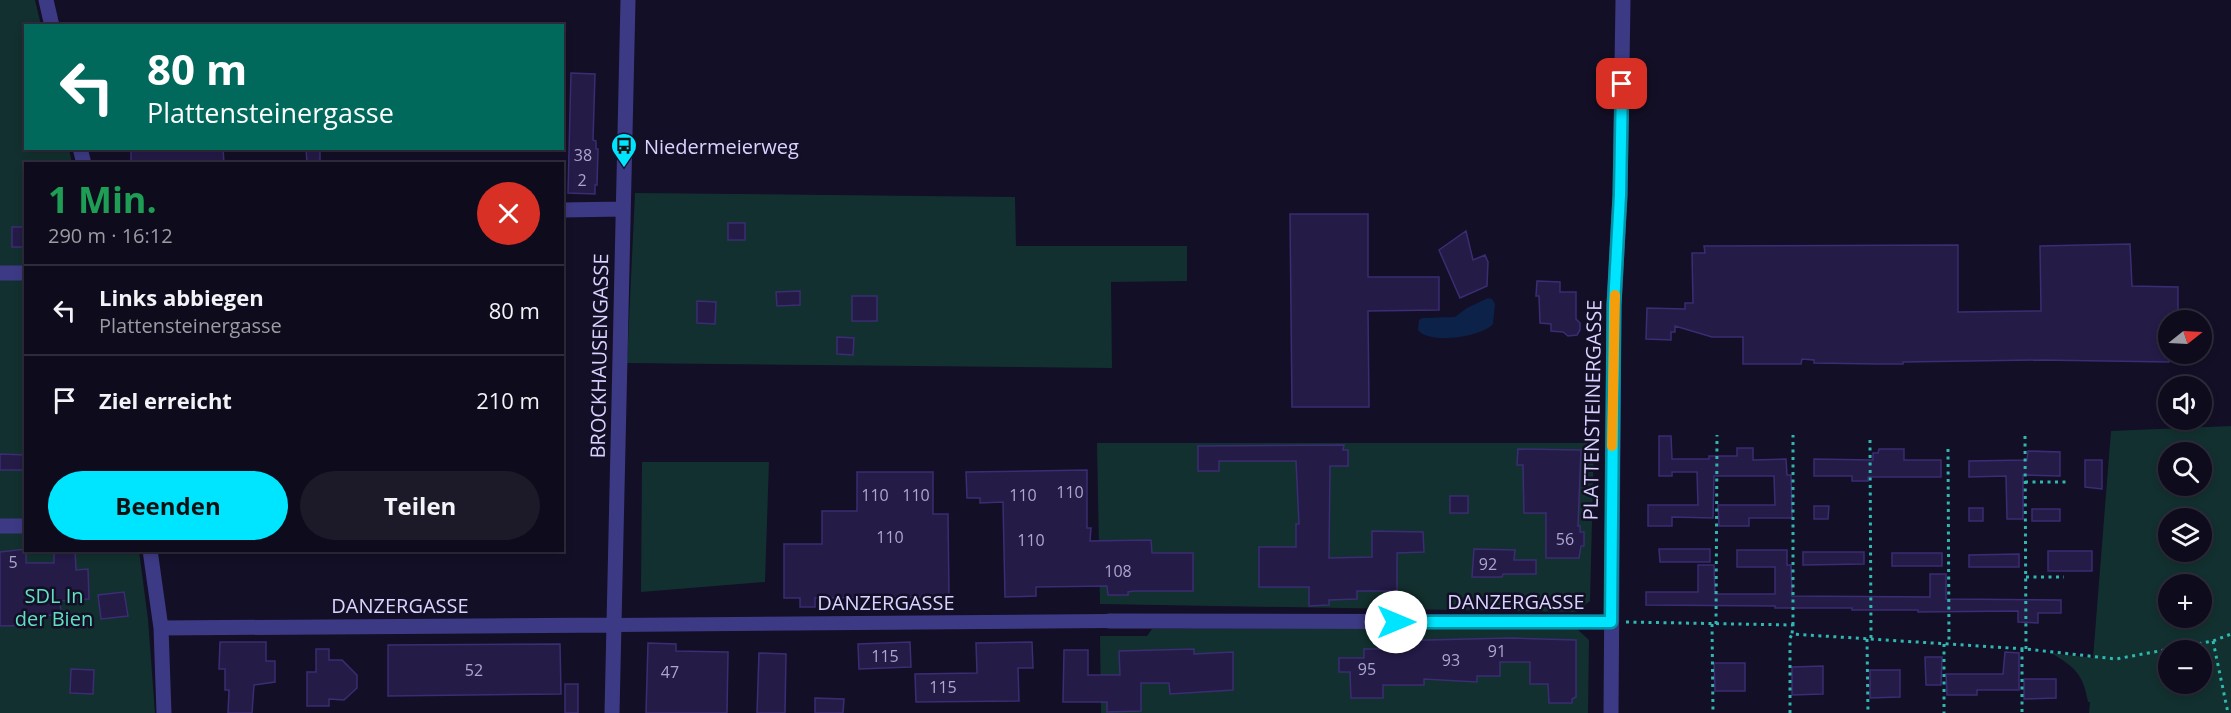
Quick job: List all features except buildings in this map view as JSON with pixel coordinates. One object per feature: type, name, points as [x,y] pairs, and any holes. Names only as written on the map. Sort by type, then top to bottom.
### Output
[{"type":"street","points":[[46,0],[52,24]]},
{"type":"street","name":"BROCKHAUSENGASSE","points":[[612,713],[628,0]]},
{"type":"street","name":"PLATTENSTEINERGASSE","points":[[1611,713],[1614,305],[1620,195],[1623,0]]},
{"type":"street","points":[[564,210],[623,209]]},
{"type":"street","points":[[0,273],[24,273]]},
{"type":"street","points":[[0,526],[24,526]]},
{"type":"street","points":[[150,552],[161,628],[164,713]]},
{"type":"street","name":"DANZERGASSE","points":[[161,628],[1109,621],[1611,622]]},
{"type":"path","points":[[1713,713],[1717,435]]},
{"type":"path","points":[[1790,713],[1790,638],[1793,625],[1793,435]]},
{"type":"path","points":[[2022,713],[2026,577],[2025,436]]},
{"type":"path","points":[[1868,713],[1870,440]]},
{"type":"path","points":[[1948,449],[1949,644]]},
{"type":"path","points":[[2025,482],[2067,482]]},
{"type":"path","points":[[2026,577],[2064,577]]},
{"type":"path","points":[[1611,622],[1793,625]]},
{"type":"path","points":[[1792,634],[2032,649],[2116,659],[2158,651]]},
{"type":"path","points":[[2228,713],[2212,641],[2231,634]]},
{"type":"path","points":[[1944,644],[1944,713]]},
{"type":"green space","name":"SDL In der Bien","points":[[0,0],[35,0],[41,24],[24,24],[24,150],[69,150],[72,162],[24,162],[24,552],[139,552],[148,619],[155,713],[0,713]]},
{"type":"green space","points":[[635,193],[1015,197],[1016,246],[1187,246],[1187,281],[1111,282],[1112,368],[627,363]]},
{"type":"green space","points":[[2231,426],[2231,713],[2089,713],[2090,702],[2088,702],[2077,672],[2051,653],[2093,658],[2111,431],[2212,430],[2212,427]]},
{"type":"green space","points":[[1097,443],[1594,443],[1590,601],[1576,612],[1100,604]]},
{"type":"green space","points":[[642,462],[769,462],[765,582],[641,592]]},
{"type":"green space","points":[[1576,628],[1589,640],[1588,713],[1101,713],[1100,636],[1147,636],[1152,629]]},
{"type":"water","points":[[1488,298],[1492,299],[1495,304],[1493,324],[1487,329],[1456,338],[1433,337],[1424,335],[1418,330],[1419,320],[1422,318],[1455,317],[1467,308]]},
{"type":"slow traffic","points":[[1612,446],[1615,295]]},
{"type":"place","name":"Niedermeierweg","points":[[624,169]]},
{"type":"route","points":[[1396,622],[1611,622],[1614,305],[1620,195],[1622,84]]}]
